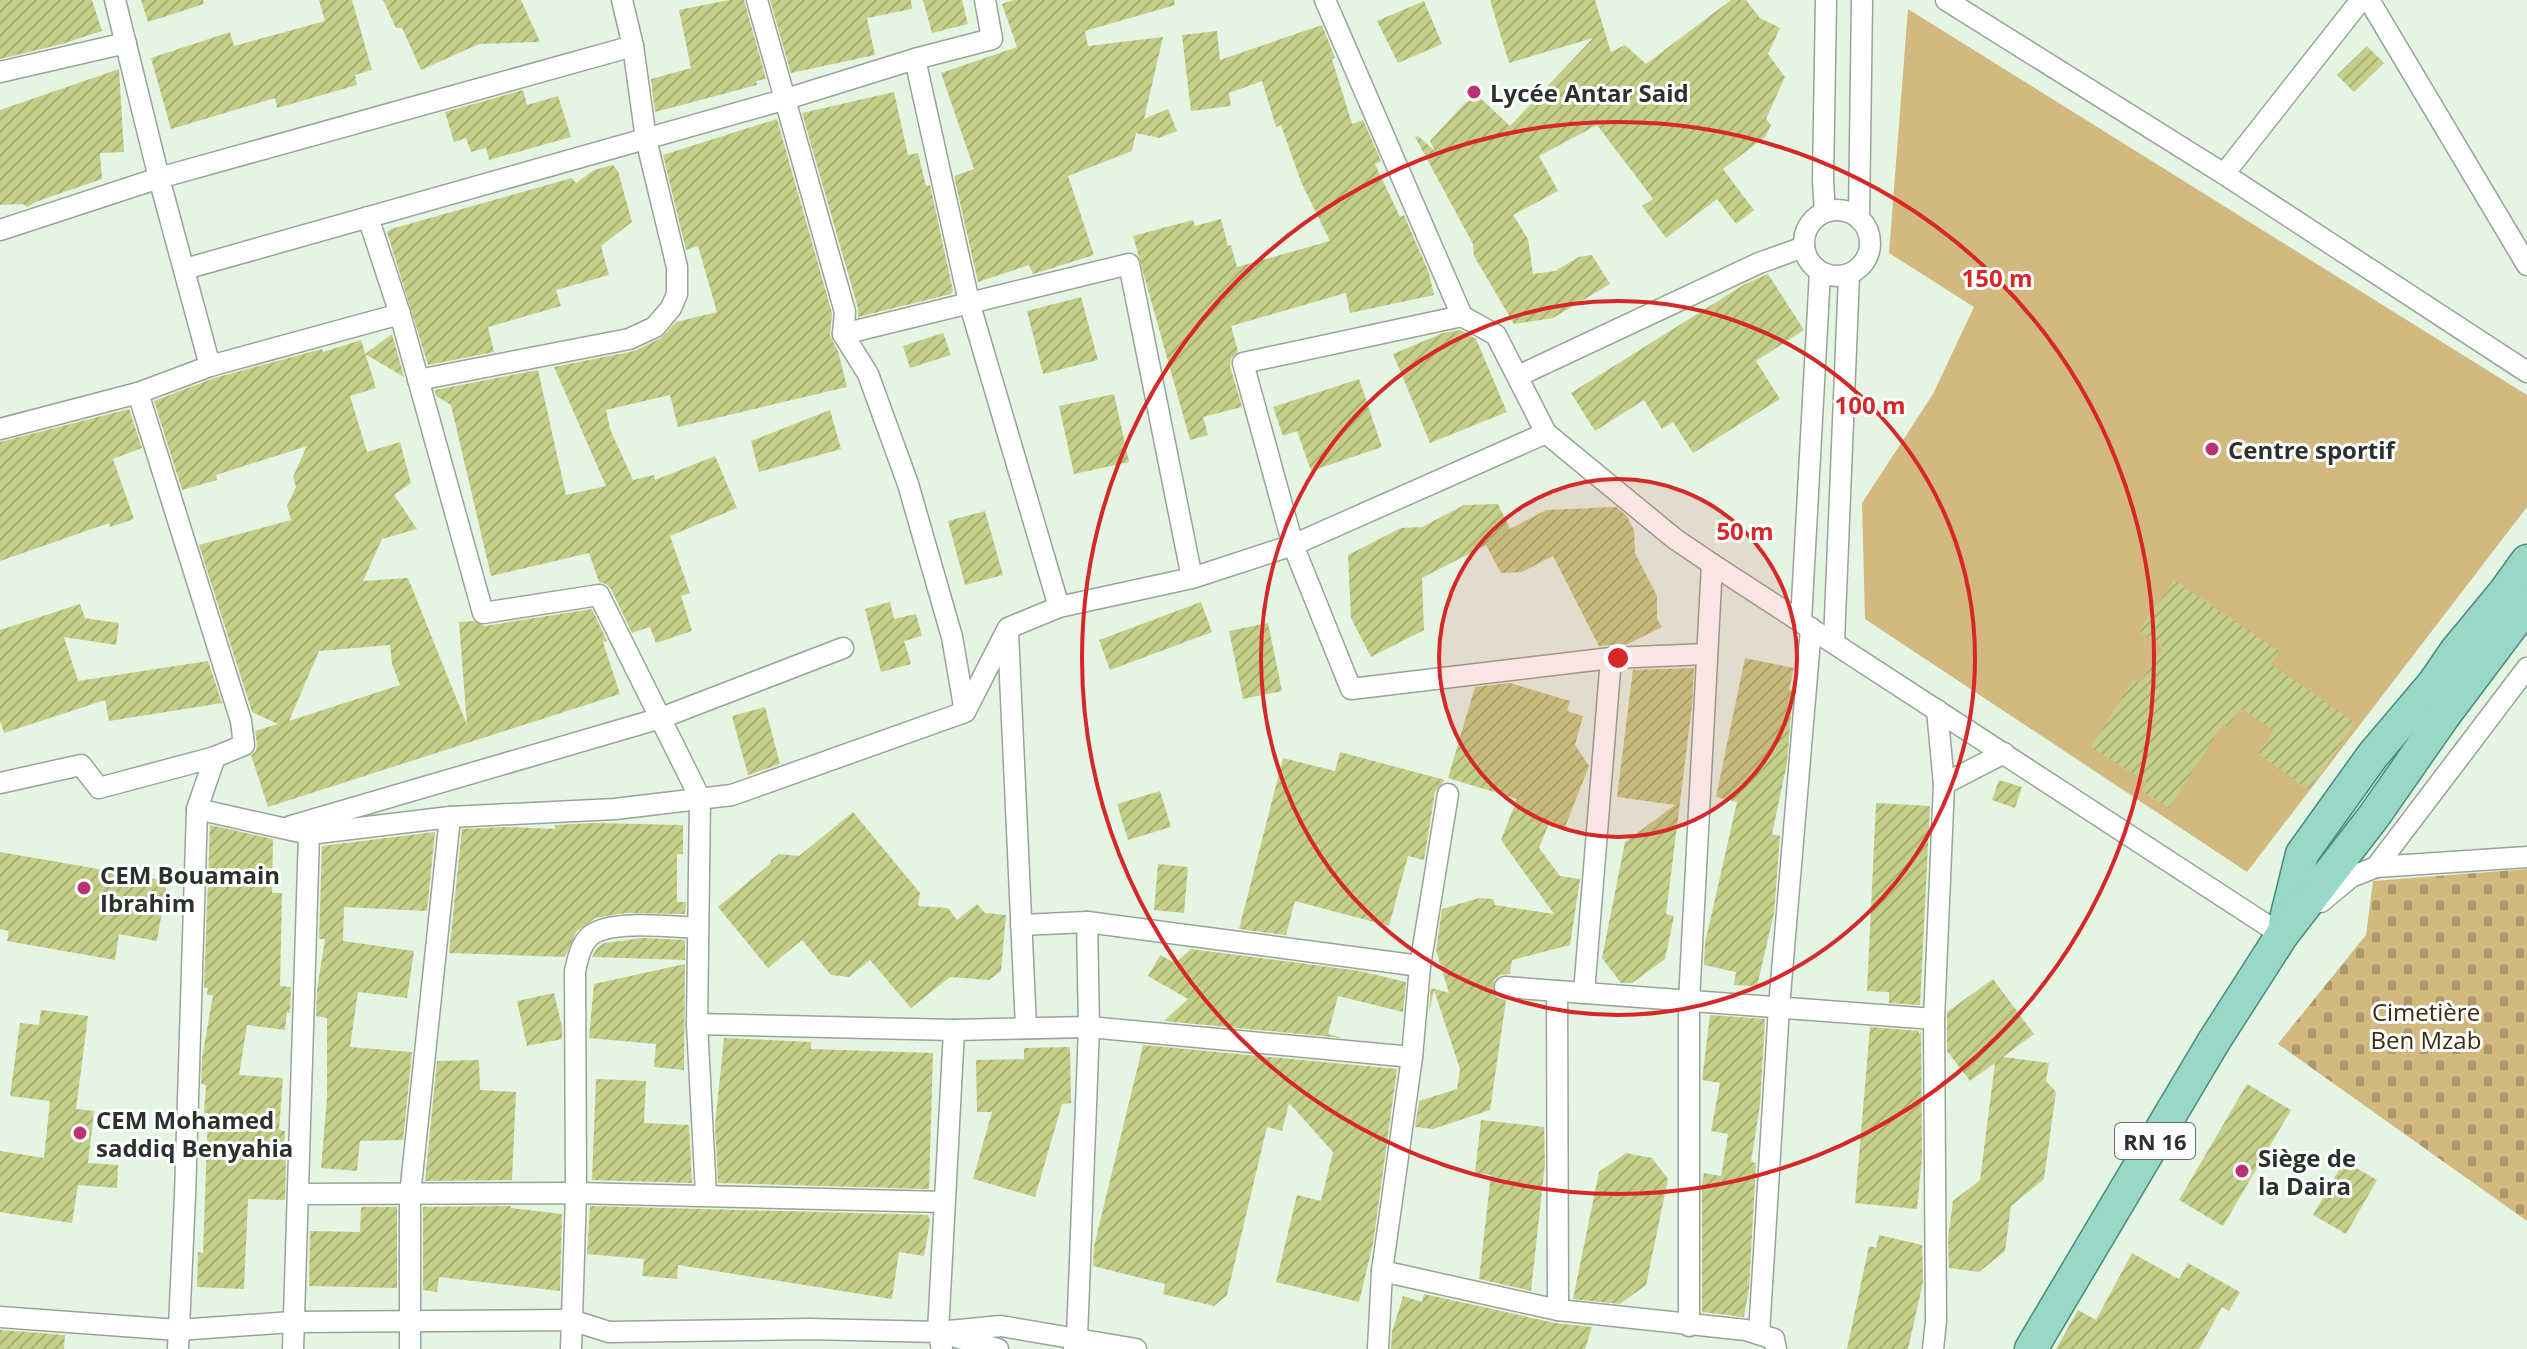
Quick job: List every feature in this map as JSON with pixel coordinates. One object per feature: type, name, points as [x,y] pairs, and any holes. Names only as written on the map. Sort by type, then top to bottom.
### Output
[{"type":"main road","name":"RN 16","points":[[2282,935],[2302,854],[2373,755],[2434,683],[2527,561]]},
{"type":"main road","name":"RN 16","points":[[2031,1349],[2214,1041],[2282,935],[2374,816],[2527,605]]},
{"type":"street","points":[[115,0],[210,366]]},
{"type":"street","points":[[418,380],[629,339],[655,327],[671,308],[677,294],[677,267],[646,139],[633,46],[622,0]]},
{"type":"street","points":[[757,0],[845,312],[843,334],[868,374],[908,484],[952,637],[965,712]]},
{"type":"street","points":[[185,269],[992,39],[985,0]]},
{"type":"street","points":[[1325,0],[1462,316],[1496,335],[1546,433],[1675,539],[2282,935],[2351,877],[2376,867],[2527,857]]},
{"type":"street","points":[[1825,212],[1826,0]]},
{"type":"street","points":[[1859,217],[1862,0]]},
{"type":"street","points":[[1946,0],[2224,174],[2527,372]]},
{"type":"street","points":[[2224,174],[2361,0]]},
{"type":"street","points":[[2369,0],[2527,265]]},
{"type":"street","points":[[0,72],[126,43]]},
{"type":"street","points":[[0,230],[159,178],[633,46]]},
{"type":"street","points":[[915,59],[969,302],[1059,607]]},
{"type":"street","points":[[1843,210],[1859,217],[1869,232],[1871,249],[1863,266],[1849,275],[1834,277],[1820,272],[1809,262],[1804,247],[1805,233],[1813,220],[1825,212],[1843,210]]},
{"type":"street","points":[[368,217],[400,314],[483,613],[599,595],[700,798],[697,1024],[706,1194]]},
{"type":"street","points":[[1518,376],[1759,263],[1804,247]]},
{"type":"street","points":[[843,334],[1129,264],[1192,578]]},
{"type":"street","points":[[1759,1334],[1806,625],[1820,272]]},
{"type":"street","points":[[1834,642],[1849,275]]},
{"type":"street","points":[[0,429],[138,393],[210,366],[400,314]]},
{"type":"street","points":[[1462,316],[1243,363],[1293,545],[1351,689],[1611,658],[1707,654]]},
{"type":"street","points":[[0,783],[81,765],[99,788],[215,757],[244,745],[241,721],[138,393]]},
{"type":"street","points":[[197,809],[309,834],[450,817],[615,809],[732,795],[965,712],[1008,628],[1059,607],[1192,578],[1293,545],[1546,433]]},
{"type":"street","points":[[1689,1326],[1689,1001],[1712,564]]},
{"type":"street","points":[[1008,628],[1026,1027]]},
{"type":"street","points":[[284,828],[661,718],[843,648]]},
{"type":"street","points":[[1584,993],[1611,658]]},
{"type":"street","points":[[2376,867],[2527,668]]},
{"type":"street","points":[[1933,1349],[1936,1321],[1934,1019],[1944,784],[1937,710]]},
{"type":"street","points":[[1944,784],[2004,753]]},
{"type":"street","points":[[178,1339],[197,809],[215,757]]},
{"type":"street","points":[[1378,1349],[1382,1271],[1412,1057],[1420,966],[1448,794]]},
{"type":"street","points":[[410,1349],[410,1195],[450,817]]},
{"type":"street","points":[[293,1349],[309,834]]},
{"type":"street","points":[[1021,925],[1087,922],[1420,966]]},
{"type":"street","points":[[1076,1343],[1089,1027],[1087,922]]},
{"type":"street","points":[[571,1349],[576,1193],[575,971],[581,948],[591,934],[615,926],[698,928]]},
{"type":"street","points":[[1505,987],[1934,1019]]},
{"type":"street","points":[[1557,991],[1558,1310]]},
{"type":"street","points":[[697,1024],[954,1030],[1089,1027],[1412,1057]]},
{"type":"street","points":[[940,1340],[954,1030]]},
{"type":"street","points":[[298,1194],[706,1194],[944,1202]]},
{"type":"street","points":[[1382,1271],[1558,1310],[1746,1330],[1774,1339],[1776,1349]]},
{"type":"street","points":[[0,1317],[178,1339],[292,1322],[571,1320],[609,1332],[685,1340],[940,1340],[998,1349]]},
{"type":"street","points":[[940,1340],[1001,1326],[1076,1343],[1136,1349]]},
{"type":"green space","name":"Centre sportif","points":[[1908,9],[2527,395],[2527,507],[2247,872],[1865,619],[1862,503],[1933,394],[1974,307],[1889,253]]},
{"type":"green space","name":"Cimetière Ben Mzab","points":[[2527,869],[2527,1221],[2278,1044],[2366,935],[2373,881]]},
{"type":"building","points":[[0,0],[92,0],[102,31],[0,59]]},
{"type":"building","points":[[141,0],[203,0],[204,4],[148,22]]},
{"type":"building","points":[[319,0],[352,0],[372,70],[355,75],[357,85],[277,108],[275,98],[171,129],[151,58],[230,32],[234,46],[325,21]]},
{"type":"building","points":[[383,0],[521,0],[540,42],[479,44],[421,70],[402,28],[396,28]]},
{"type":"building","points":[[744,0],[766,79],[756,81],[757,85],[655,112],[651,79],[691,68],[679,10]]},
{"type":"building","points":[[770,0],[911,0],[912,9],[867,18],[875,55],[791,73]]},
{"type":"building","points":[[923,0],[962,0],[968,24],[932,33]]},
{"type":"building","points":[[1013,0],[1174,0],[1175,5],[1085,31],[1088,46],[1163,37],[1144,119],[1168,109],[1177,131],[1159,138],[1136,133],[1132,151],[1068,176],[1094,255],[1033,274],[1029,265],[978,282],[954,176],[974,169],[941,73],[1017,47],[1002,4]]},
{"type":"building","points":[[1490,0],[1595,0],[1611,52],[1625,45],[1646,64],[1731,0],[1746,0],[1760,18],[1780,28],[1768,54],[1785,77],[1766,119],[1771,125],[1765,137],[1723,169],[1754,210],[1736,224],[1717,199],[1666,238],[1642,206],[1653,199],[1597,125],[1539,156],[1558,191],[1513,215],[1528,239],[1533,274],[1555,271],[1579,257],[1592,255],[1610,284],[1553,318],[1514,324],[1474,256],[1473,244],[1415,137],[1418,136],[1435,151],[1430,141],[1465,103],[1478,96],[1510,126],[1593,38],[1509,63]]},
{"type":"building","points":[[1424,1],[1442,44],[1398,63],[1377,21]]},
{"type":"building","points":[[1322,25],[1335,58],[1332,59],[1352,124],[1363,120],[1381,161],[1375,164],[1400,217],[1404,215],[1429,273],[1434,295],[1350,313],[1346,293],[1231,326],[1238,351],[1231,359],[1230,366],[1242,407],[1203,417],[1208,435],[1190,440],[1133,236],[1193,220],[1195,226],[1221,219],[1237,267],[1330,241],[1301,182],[1281,125],[1276,127],[1262,81],[1229,93],[1231,106],[1191,111],[1182,35],[1217,31],[1220,60]]},
{"type":"building","points":[[2367,46],[2384,63],[2354,92],[2337,75]]},
{"type":"building","points":[[119,69],[124,152],[100,153],[102,179],[27,207],[23,204],[0,205],[0,110]]},
{"type":"building","points":[[523,90],[527,105],[558,96],[571,137],[489,160],[486,148],[471,152],[466,138],[454,142],[445,112]]},
{"type":"building","points":[[894,92],[908,155],[918,153],[926,186],[930,185],[953,291],[858,317],[802,113]]},
{"type":"building","points":[[777,119],[832,313],[830,336],[838,351],[847,387],[678,427],[670,395],[606,410],[610,429],[633,480],[654,475],[655,480],[715,456],[737,508],[670,536],[690,593],[681,596],[692,631],[656,643],[650,627],[632,633],[611,589],[599,582],[589,553],[491,576],[451,405],[436,396],[435,390],[538,370],[566,495],[606,486],[554,367],[634,351],[661,338],[676,322],[717,312],[698,246],[686,250],[663,155]]},
{"type":"building","points":[[613,165],[618,171],[632,222],[601,246],[609,275],[556,290],[561,306],[488,327],[494,352],[428,365],[387,232],[572,178],[576,183],[594,170]]},
{"type":"building","points":[[1768,274],[1804,330],[1756,361],[1780,399],[1693,453],[1673,422],[1662,429],[1644,400],[1595,431],[1571,393],[1745,284]]},
{"type":"building","points":[[1081,297],[1098,360],[1043,374],[1027,311]]},
{"type":"building","points":[[1460,330],[1476,339],[1507,412],[1430,443],[1393,354],[1443,333]]},
{"type":"building","points":[[943,333],[951,355],[910,368],[903,346]]},
{"type":"building","points":[[392,334],[404,377],[365,354]]},
{"type":"building","points":[[361,340],[376,388],[350,396],[367,452],[400,442],[411,483],[394,495],[417,529],[382,539],[363,581],[408,578],[467,725],[459,622],[473,621],[485,626],[592,609],[607,641],[603,642],[620,694],[268,807],[251,755],[256,751],[255,731],[278,724],[252,712],[199,545],[291,520],[287,506],[296,487],[293,477],[307,446],[216,475],[217,480],[182,490],[154,401],[214,378],[322,349],[323,352]],"holes":[[[390,645],[392,664],[400,685],[289,721],[319,651]]]},
{"type":"building","points":[[1359,379],[1382,447],[1311,471],[1297,431],[1283,436],[1273,407]]},
{"type":"building","points":[[1114,394],[1129,462],[1074,474],[1059,406]]},
{"type":"building","points":[[129,409],[142,448],[113,459],[134,519],[110,527],[109,523],[0,561],[0,442]]},
{"type":"building","points":[[830,410],[841,449],[759,472],[751,441]]},
{"type":"building","points":[[1498,504],[1510,529],[1546,510],[1616,507],[1626,515],[1634,530],[1635,553],[1657,596],[1657,619],[1662,627],[1628,644],[1599,646],[1553,556],[1522,572],[1501,573],[1486,545],[1422,578],[1424,630],[1371,657],[1351,618],[1348,555],[1401,528],[1422,527],[1464,505]]},
{"type":"building","points":[[985,511],[1003,575],[965,585],[948,521]]},
{"type":"building","points":[[2174,580],[2279,651],[2271,664],[2355,723],[2309,790],[2258,754],[2274,731],[2241,708],[2228,727],[2223,724],[2169,808],[2142,791],[2148,783],[2091,747],[2133,680],[2139,683],[2164,647],[2139,631]]},
{"type":"building","points":[[890,602],[894,619],[916,614],[922,636],[904,641],[911,664],[881,672],[865,609]]},
{"type":"building","points":[[1201,602],[1212,632],[1110,670],[1099,640]]},
{"type":"building","points":[[80,604],[85,618],[119,623],[116,645],[64,637],[78,681],[208,661],[222,703],[109,721],[105,700],[4,733],[0,721],[0,630]]},
{"type":"building","points":[[1268,623],[1282,691],[1243,699],[1229,631]]},
{"type":"building","points":[[1745,658],[1794,668],[1789,690],[1793,690],[1787,763],[1772,834],[1780,836],[1774,913],[1757,986],[1734,985],[1736,972],[1704,965],[1705,943],[1737,802],[1716,797]]},
{"type":"building","points":[[1694,668],[1666,914],[1674,916],[1665,959],[1632,983],[1621,983],[1602,958],[1625,842],[1675,805],[1617,797],[1633,670]]},
{"type":"building","points":[[1510,683],[1570,701],[1567,711],[1583,716],[1575,745],[1589,766],[1565,827],[1550,821],[1539,848],[1560,876],[1580,879],[1570,945],[1512,960],[1510,974],[1500,975],[1494,980],[1494,993],[1506,1000],[1490,1110],[1433,1129],[1415,1127],[1419,1101],[1457,1089],[1460,1069],[1434,990],[1429,1012],[1431,988],[1449,993],[1436,950],[1442,909],[1479,898],[1493,899],[1495,905],[1554,914],[1501,840],[1517,799],[1448,778],[1475,687]]},
{"type":"building","points":[[765,707],[780,764],[748,775],[732,716]]},
{"type":"building","points":[[1340,752],[1445,780],[1435,792],[1424,860],[1408,856],[1389,926],[1295,901],[1286,935],[1239,929],[1283,758],[1335,771]]},
{"type":"building","points":[[1999,780],[2022,787],[2015,808],[1992,800]]},
{"type":"building","points":[[1160,791],[1171,827],[1128,840],[1117,804]]},
{"type":"building","points":[[1876,803],[1930,806],[1920,1005],[1889,1003],[1889,992],[1867,991]]},
{"type":"building","points":[[853,812],[920,893],[918,906],[948,908],[957,920],[977,904],[985,913],[1006,915],[1001,971],[989,980],[950,977],[911,1008],[870,960],[849,977],[831,975],[802,940],[768,968],[718,907],[779,854],[799,856]]},
{"type":"building","points":[[210,825],[273,839],[272,893],[282,893],[280,986],[291,987],[290,1013],[287,1012],[285,1030],[247,1025],[239,1075],[283,1078],[279,1130],[285,1131],[286,1152],[285,1200],[248,1199],[244,1289],[197,1287],[198,1252],[203,1253],[208,1113],[204,1113],[206,1085],[201,1084],[202,1058],[213,995],[207,995],[208,988],[204,988]]},
{"type":"building","points":[[555,825],[683,825],[683,854],[677,854],[677,902],[686,902],[685,914],[625,913],[595,918],[576,932],[565,957],[449,953],[462,829],[555,829]]},
{"type":"building","points":[[435,832],[427,911],[344,907],[343,941],[414,951],[407,998],[358,992],[350,1047],[412,1052],[403,1140],[360,1141],[357,1171],[321,1168],[327,1097],[327,1018],[316,1016],[325,939],[319,939],[322,846]]},
{"type":"building","points":[[0,852],[167,881],[157,941],[119,934],[115,960],[7,941],[9,931],[0,929]]},
{"type":"building","points":[[1158,864],[1188,867],[1184,913],[1154,910]]},
{"type":"building","points":[[642,938],[685,940],[685,960],[592,957],[604,943]]},
{"type":"building","points":[[1191,949],[1360,971],[1406,982],[1403,1012],[1338,996],[1328,1034],[1343,1038],[1164,1021],[1188,999],[1148,976],[1160,955],[1175,963]]},
{"type":"building","points":[[685,964],[684,1070],[654,1067],[656,1044],[589,1038],[594,984]]},
{"type":"building","points":[[1993,979],[2034,1034],[2003,1057],[2049,1063],[2046,1081],[2056,1092],[2044,1179],[2011,1206],[2005,1251],[1979,1272],[1949,1268],[1948,1238],[1953,1201],[1980,1180],[1995,1063],[1970,1081],[1947,1051],[1947,1012]]},
{"type":"building","points":[[554,993],[562,1039],[527,1046],[517,1001]]},
{"type":"building","points":[[41,1010],[88,1016],[76,1109],[94,1111],[88,1163],[118,1165],[117,1188],[78,1185],[72,1223],[0,1212],[0,1151],[44,1158],[50,1101],[10,1096],[20,1023],[39,1025]]},
{"type":"building","points":[[1710,1015],[1765,1019],[1760,1105],[1751,1162],[1756,1163],[1749,1288],[1744,1317],[1702,1312],[1702,1185],[1704,1173],[1721,1176],[1728,1134],[1711,1131],[1720,1083],[1702,1080]]},
{"type":"building","points":[[1870,1027],[1921,1032],[1922,1157],[1917,1209],[1855,1203]]},
{"type":"building","points":[[724,1038],[811,1042],[811,1049],[933,1053],[929,1189],[718,1183],[715,1125]]},
{"type":"building","points":[[1143,1045],[1397,1069],[1373,1244],[1359,1302],[1276,1282],[1297,1195],[1321,1201],[1333,1152],[1289,1103],[1282,1131],[1267,1127],[1227,1295],[1214,1306],[1163,1294],[1165,1284],[1093,1266],[1094,1246]]},
{"type":"building","points":[[1070,1047],[1071,1103],[1062,1104],[1035,1197],[973,1179],[992,1112],[977,1112],[976,1060],[1024,1059],[1024,1048]]},
{"type":"building","points":[[479,1060],[480,1090],[516,1092],[512,1180],[425,1181],[437,1061]]},
{"type":"building","points":[[596,1079],[646,1081],[644,1123],[689,1125],[692,1183],[592,1180]]},
{"type":"building","points":[[2247,1084],[2291,1110],[2223,1226],[2179,1200]]},
{"type":"building","points":[[1481,1120],[1544,1127],[1545,1163],[1531,1291],[1479,1279],[1491,1175],[1475,1173]]},
{"type":"building","points":[[1626,1153],[1652,1158],[1668,1179],[1646,1285],[1620,1304],[1573,1299],[1599,1172]]},
{"type":"building","points":[[2344,1161],[2377,1180],[2346,1234],[2313,1215]]},
{"type":"building","points":[[511,1206],[562,1214],[560,1291],[439,1277],[437,1292],[423,1290],[423,1207]]},
{"type":"building","points":[[590,1206],[928,1215],[930,1221],[924,1256],[899,1252],[892,1299],[678,1265],[677,1279],[642,1276],[644,1259],[587,1254]]},
{"type":"building","points":[[361,1207],[397,1207],[397,1288],[309,1286],[310,1231],[360,1232]]},
{"type":"building","points":[[1879,1235],[1922,1245],[1923,1282],[1908,1349],[1847,1349],[1869,1246],[1876,1248]]},
{"type":"building","points":[[2132,1253],[2179,1279],[2188,1263],[2240,1292],[2229,1311],[2222,1307],[2199,1349],[2056,1349],[2078,1310],[2096,1320]]},
{"type":"building","points":[[1424,1294],[1555,1323],[1592,1327],[1585,1349],[1391,1349],[1392,1332],[1403,1296],[1422,1302]]},
{"type":"building","points":[[0,1330],[65,1335],[64,1349],[0,1349]]},
{"type":"place","name":"Lycée Antar Said","points":[[1474,92]]},
{"type":"place","name":"Centre sportif","points":[[2212,449]]},
{"type":"place","name":"CEM Bouamain Ibrahim","points":[[84,888]]},
{"type":"place","name":"CEM Mohamed saddiq Benyahia","points":[[80,1133]]},
{"type":"place","name":"Siège de la Daira","points":[[2242,1171]]}]
